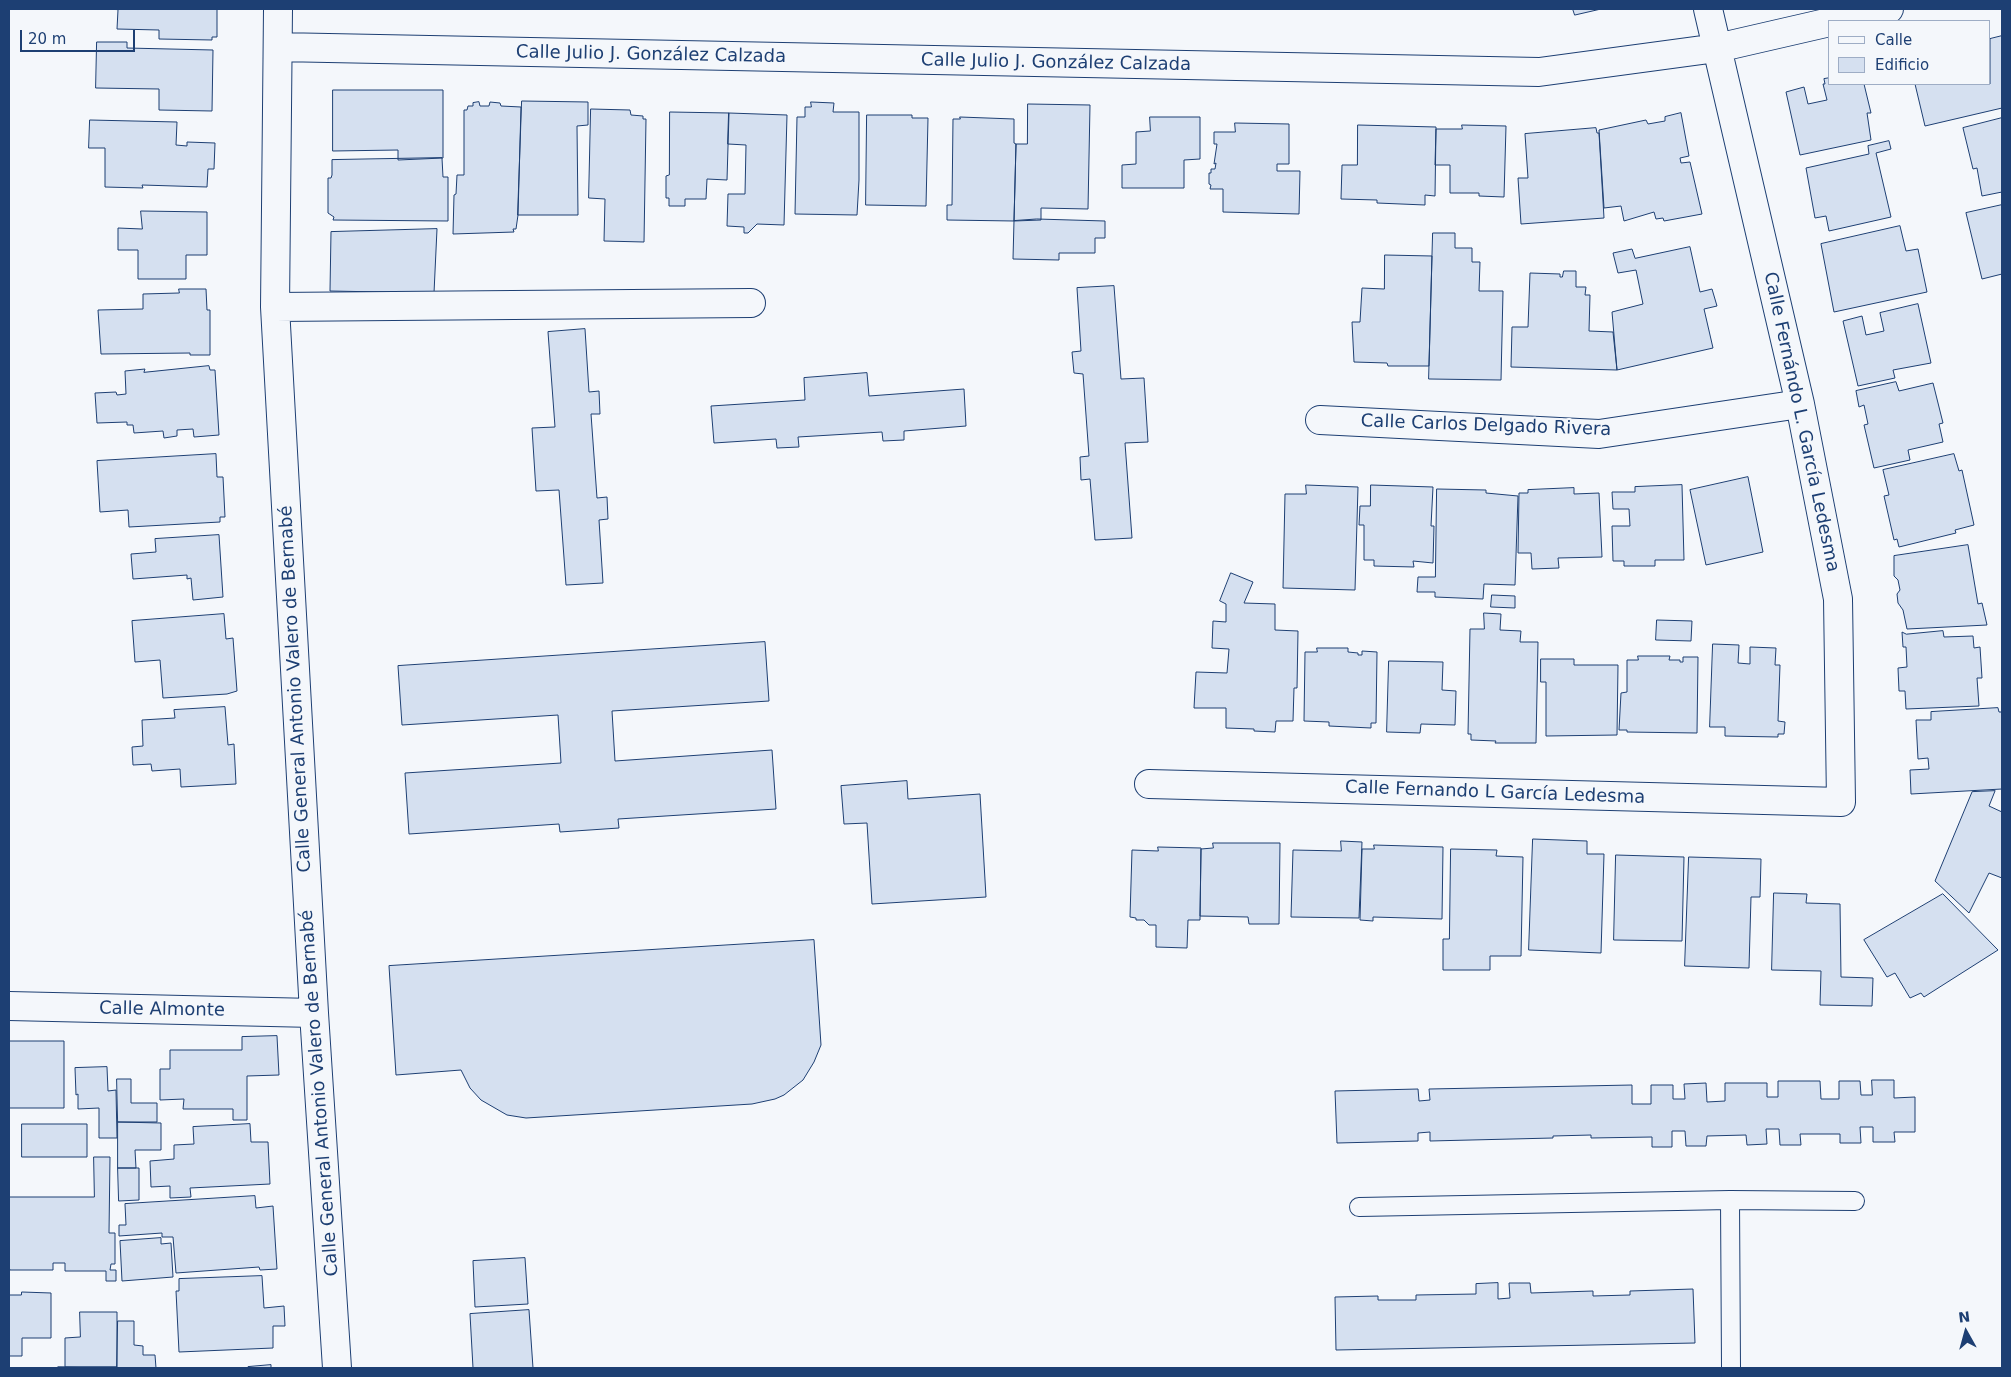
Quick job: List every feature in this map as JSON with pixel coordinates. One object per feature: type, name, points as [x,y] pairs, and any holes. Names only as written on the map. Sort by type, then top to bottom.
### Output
[{"type":"street","name":"Calle General Antonio Valero de Bernabé","points":[[278,9],[275,307],[314,1013],[337,1368]]},
{"type":"street","name":"Calle Fernándo L. García Ledesma","points":[[1708,9],[1800,404],[1838,599],[1841,802]]},
{"type":"street","points":[[1839,20],[1889,9]]},
{"type":"street","name":"Calle Julio J. González Calzada","points":[[278,47],[1539,72],[1717,48],[1828,22]]},
{"type":"street","points":[[275,307],[751,303]]},
{"type":"street","name":"Calle Carlos Delgado Rivera","points":[[1320,420],[1599,434],[1800,404]]},
{"type":"street","name":"Calle Fernando L García Ledesma","points":[[1149,784],[1841,802]]},
{"type":"street","name":"Calle Almonte","points":[[9,1006],[314,1013]]},
{"type":"lane","points":[[1730,1200],[1731,1368]]},
{"type":"lane","points":[[1359,1207],[1730,1200],[1855,1201]]},
{"type":"building","points":[[98,9],[217,9],[217,37],[212,37],[212,40],[159,39],[159,30],[117,29],[118,10]]},
{"type":"building","points":[[1573,9],[1601,9],[1575,15]]},
{"type":"building","points":[[2002,36],[2002,108],[1925,126],[1915,85],[1991,85],[1991,39]]},
{"type":"building","points":[[97,42],[127,42],[127,48],[213,50],[212,111],[159,110],[159,89],[96,88]]},
{"type":"building","points":[[1828,78],[1828,85],[1864,85],[1871,113],[1867,113],[1871,140],[1800,155],[1786,92],[1804,87],[1808,104],[1827,100],[1823,84],[1825,84],[1824,79]]},
{"type":"building","points":[[333,90],[443,90],[443,158],[398,160],[398,150],[333,151]]},
{"type":"building","points":[[522,101],[588,102],[588,125],[577,126],[578,215],[518,215]]},
{"type":"building","points":[[479,102],[480,106],[489,106],[490,102],[500,103],[501,106],[521,107],[518,215],[516,229],[513,229],[514,232],[453,234],[454,195],[456,194],[457,175],[464,175],[464,110],[467,110],[468,106],[473,106],[473,103]]},
{"type":"building","points":[[811,102],[834,103],[833,112],[859,112],[857,215],[795,214],[797,117],[805,117],[805,107],[811,107]]},
{"type":"building","points":[[1028,104],[1090,105],[1088,209],[1041,208],[1041,220],[1014,221],[1016,144],[1027,144]]},
{"type":"building","points":[[591,109],[630,110],[631,115],[643,116],[643,119],[646,119],[644,242],[604,241],[605,199],[589,198]]},
{"type":"building","points":[[670,112],[729,113],[727,180],[707,179],[706,199],[685,199],[685,206],[669,206],[669,198],[666,198],[666,176],[669,175]]},
{"type":"building","points":[[729,113],[787,115],[784,225],[757,224],[748,233],[744,233],[744,227],[727,226],[728,194],[745,194],[746,145],[728,144]]},
{"type":"building","points":[[1681,113],[1689,156],[1680,158],[1681,163],[1690,162],[1702,214],[1664,221],[1663,218],[1656,219],[1654,212],[1624,221],[1621,206],[1604,208],[1599,130],[1646,120],[1648,124],[1665,121],[1665,117]]},
{"type":"building","points":[[867,115],[912,115],[912,118],[928,118],[926,206],[866,205]]},
{"type":"building","points":[[960,117],[1014,119],[1014,143],[1016,144],[1014,221],[947,220],[947,205],[952,205],[953,119],[960,119]]},
{"type":"building","points":[[1150,117],[1200,117],[1200,159],[1184,160],[1184,188],[1122,188],[1122,165],[1136,164],[1136,132],[1150,131]]},
{"type":"building","points":[[2002,118],[2002,192],[1982,196],[1977,168],[1973,169],[1963,128]]},
{"type":"building","points":[[90,120],[177,122],[176,145],[187,146],[187,142],[215,143],[214,169],[208,169],[207,187],[142,185],[143,188],[105,187],[105,148],[89,148]]},
{"type":"building","points":[[1235,123],[1289,124],[1289,164],[1277,164],[1277,171],[1300,171],[1299,214],[1223,212],[1223,189],[1210,189],[1211,185],[1209,184],[1209,173],[1211,173],[1211,169],[1215,169],[1216,163],[1214,164],[1217,144],[1214,144],[1214,132],[1235,132]]},
{"type":"building","points":[[1358,125],[1436,127],[1435,196],[1425,195],[1425,205],[1377,203],[1377,200],[1341,199],[1342,165],[1357,165]]},
{"type":"building","points":[[1462,125],[1506,126],[1504,197],[1479,196],[1479,193],[1450,193],[1450,165],[1435,165],[1436,129],[1462,129]]},
{"type":"building","points":[[1596,128],[1597,133],[1599,133],[1604,218],[1521,224],[1518,178],[1528,178],[1525,134]]},
{"type":"building","points":[[1889,141],[1891,149],[1876,153],[1891,217],[1829,231],[1826,216],[1815,218],[1806,168],[1869,154],[1868,146]]},
{"type":"building","points":[[442,158],[443,177],[448,177],[448,221],[333,220],[334,217],[328,213],[328,178],[331,178],[332,175],[332,160]]},
{"type":"building","points":[[2002,205],[2002,274],[1982,279],[1966,213]]},
{"type":"building","points":[[141,211],[207,212],[207,255],[186,255],[186,279],[138,279],[138,250],[118,250],[118,228],[142,229]]},
{"type":"building","points":[[1037,219],[1105,221],[1105,238],[1095,238],[1095,253],[1059,253],[1059,260],[1013,259],[1014,221]]},
{"type":"building","points":[[1900,226],[1906,251],[1918,249],[1927,292],[1834,312],[1821,244]]},
{"type":"building","points":[[437,229],[434,293],[330,291],[331,232]]},
{"type":"building","points":[[1433,233],[1455,233],[1455,248],[1472,248],[1472,262],[1480,262],[1479,291],[1503,291],[1501,380],[1429,379]]},
{"type":"building","points":[[1690,247],[1700,292],[1712,289],[1717,306],[1704,309],[1713,348],[1617,370],[1612,312],[1643,304],[1636,270],[1618,273],[1613,253],[1632,249],[1635,258]]},
{"type":"building","points":[[1385,255],[1432,256],[1429,366],[1388,366],[1387,363],[1354,362],[1352,322],[1360,322],[1362,288],[1384,289]]},
{"type":"building","points":[[1564,271],[1576,271],[1576,287],[1586,287],[1585,295],[1590,295],[1589,331],[1613,332],[1617,370],[1511,367],[1512,327],[1528,327],[1530,273],[1560,274],[1560,277],[1562,277]]},
{"type":"building","points":[[1114,286],[1121,379],[1144,378],[1148,442],[1125,443],[1132,538],[1095,540],[1090,479],[1081,480],[1080,457],[1089,456],[1083,374],[1074,373],[1072,352],[1081,351],[1077,288]]},
{"type":"building","points":[[179,289],[206,289],[207,310],[210,310],[210,355],[190,355],[190,353],[101,354],[98,310],[143,309],[143,294],[179,293]]},
{"type":"building","points":[[1918,304],[1931,363],[1893,370],[1895,378],[1858,386],[1843,321],[1862,316],[1866,335],[1884,331],[1880,313]]},
{"type":"building","points":[[585,329],[589,392],[599,391],[600,414],[591,414],[597,498],[607,497],[608,519],[599,520],[603,583],[566,585],[559,490],[536,491],[532,428],[555,427],[548,332]]},
{"type":"building","points":[[209,366],[210,370],[215,370],[219,435],[194,437],[193,429],[177,430],[177,436],[164,438],[163,431],[134,433],[133,425],[127,425],[127,422],[97,423],[95,393],[116,392],[117,395],[126,394],[125,371],[145,369],[144,372]]},
{"type":"building","points":[[867,373],[869,396],[964,389],[966,426],[904,431],[904,440],[883,441],[882,432],[798,437],[799,447],[777,448],[776,439],[714,443],[711,406],[805,400],[804,378]]},
{"type":"building","points":[[1896,382],[1899,391],[1933,383],[1943,423],[1939,424],[1943,442],[1908,450],[1910,460],[1874,468],[1864,425],[1868,424],[1864,405],[1859,407],[1856,391]]},
{"type":"building","points":[[216,454],[217,477],[223,477],[225,517],[220,517],[220,522],[129,527],[128,510],[100,512],[97,461]]},
{"type":"building","points":[[1954,454],[1959,471],[1962,470],[1974,525],[1955,530],[1956,533],[1899,547],[1897,539],[1894,540],[1884,496],[1889,495],[1883,470]]},
{"type":"building","points":[[1748,477],[1763,552],[1706,565],[1690,490]]},
{"type":"building","points":[[1306,485],[1358,487],[1355,590],[1283,588],[1285,494],[1306,494]]},
{"type":"building","points":[[1371,485],[1433,487],[1431,526],[1434,526],[1433,563],[1413,561],[1414,567],[1374,566],[1374,560],[1364,560],[1364,525],[1359,525],[1360,506],[1370,506]]},
{"type":"building","points":[[1682,485],[1684,560],[1655,560],[1655,566],[1624,566],[1624,561],[1613,561],[1612,526],[1630,526],[1629,509],[1613,509],[1612,492],[1635,492],[1635,487]]},
{"type":"building","points":[[1574,488],[1574,494],[1599,493],[1602,557],[1558,558],[1559,568],[1532,569],[1531,553],[1518,553],[1519,493],[1528,493],[1528,490]]},
{"type":"building","points":[[1437,489],[1486,490],[1486,493],[1518,496],[1515,585],[1484,584],[1483,599],[1435,597],[1435,592],[1417,592],[1418,577],[1435,577]]},
{"type":"building","points":[[219,535],[223,597],[193,600],[191,578],[187,579],[187,575],[133,579],[131,554],[156,552],[155,539]]},
{"type":"building","points":[[1968,545],[1978,604],[1982,603],[1987,625],[1907,629],[1903,610],[1898,603],[1897,594],[1900,590],[1898,580],[1894,576],[1894,556]]},
{"type":"building","points":[[1231,573],[1253,582],[1244,603],[1275,604],[1275,630],[1298,631],[1297,688],[1294,688],[1293,721],[1276,721],[1275,732],[1226,728],[1226,708],[1194,708],[1196,672],[1227,673],[1229,649],[1212,648],[1213,621],[1226,622],[1226,604],[1220,601]]},
{"type":"building","points":[[1492,595],[1515,596],[1515,608],[1491,607]]},
{"type":"building","points":[[1484,613],[1501,614],[1500,630],[1521,631],[1520,642],[1538,642],[1536,743],[1495,743],[1496,741],[1471,740],[1471,734],[1468,734],[1470,629],[1484,629]]},
{"type":"building","points":[[224,614],[226,639],[233,638],[237,691],[227,694],[163,698],[160,660],[135,662],[132,621]]},
{"type":"building","points":[[1657,620],[1692,621],[1691,641],[1656,640]]},
{"type":"building","points":[[1943,631],[1944,637],[1973,636],[1974,648],[1980,647],[1982,678],[1977,678],[1979,706],[1906,709],[1905,691],[1899,691],[1898,668],[1907,667],[1906,647],[1903,647],[1902,632],[1906,634]]},
{"type":"building","points":[[765,642],[769,701],[612,711],[615,761],[772,750],[776,809],[618,819],[619,828],[560,832],[559,824],[409,834],[405,773],[561,763],[558,715],[402,725],[398,666]]},
{"type":"building","points":[[1713,644],[1739,645],[1738,663],[1750,664],[1750,647],[1776,648],[1775,665],[1780,665],[1778,721],[1785,722],[1784,734],[1778,734],[1778,737],[1725,736],[1725,727],[1710,727]]},
{"type":"building","points":[[1317,648],[1348,648],[1348,652],[1358,653],[1358,655],[1362,655],[1362,651],[1377,652],[1376,723],[1371,723],[1371,728],[1329,726],[1329,722],[1304,721],[1305,652],[1317,652]]},
{"type":"building","points":[[1638,656],[1670,656],[1669,660],[1680,660],[1680,662],[1683,662],[1683,657],[1698,657],[1697,733],[1627,732],[1627,730],[1619,730],[1621,693],[1627,692],[1627,660],[1638,660]]},
{"type":"building","points":[[1541,659],[1574,659],[1574,665],[1618,665],[1617,735],[1546,736],[1546,682],[1541,682]]},
{"type":"building","points":[[1389,661],[1443,662],[1442,690],[1456,691],[1455,725],[1421,724],[1420,733],[1387,732]]},
{"type":"building","points":[[225,707],[228,745],[234,744],[236,784],[181,787],[180,769],[152,771],[151,764],[133,765],[132,747],[143,746],[142,720],[175,718],[174,710]]},
{"type":"building","points":[[1998,708],[1999,712],[2002,712],[2002,789],[1911,794],[1910,770],[1929,769],[1928,758],[1918,759],[1916,720],[1931,720],[1931,712]]},
{"type":"building","points":[[907,781],[908,799],[980,794],[986,897],[872,904],[867,823],[844,824],[841,786]]},
{"type":"building","points":[[1995,791],[1989,806],[2002,812],[2002,878],[1989,873],[1969,913],[1935,881],[1972,792]]},
{"type":"building","points":[[1533,839],[1587,841],[1587,854],[1604,854],[1601,953],[1529,950]]},
{"type":"building","points":[[1341,841],[1362,842],[1359,918],[1291,917],[1293,850],[1341,851]]},
{"type":"building","points":[[1213,843],[1280,843],[1279,924],[1249,924],[1248,917],[1200,916],[1201,849],[1213,848]]},
{"type":"building","points":[[1374,845],[1443,847],[1442,919],[1373,917],[1373,921],[1360,920],[1362,849],[1374,849]]},
{"type":"building","points":[[1158,847],[1201,848],[1200,920],[1188,920],[1187,948],[1156,947],[1156,925],[1149,925],[1144,920],[1136,920],[1136,918],[1130,917],[1132,850],[1158,851]]},
{"type":"building","points":[[1451,849],[1497,850],[1496,856],[1523,857],[1521,956],[1490,956],[1490,970],[1443,970],[1443,939],[1449,939]]},
{"type":"building","points":[[1616,855],[1684,857],[1682,941],[1614,940]]},
{"type":"building","points":[[1689,857],[1761,859],[1760,897],[1751,897],[1749,968],[1685,966]]},
{"type":"building","points":[[1774,893],[1807,894],[1806,903],[1840,904],[1841,977],[1873,978],[1872,1006],[1820,1005],[1821,971],[1772,970]]},
{"type":"building","points":[[1943,894],[1998,950],[1924,997],[1921,993],[1910,998],[1895,973],[1887,977],[1864,940]]},
{"type":"building","points":[[814,940],[821,1045],[814,1062],[803,1080],[784,1095],[775,1099],[752,1104],[526,1118],[507,1115],[481,1100],[470,1088],[461,1070],[396,1075],[389,966]]},
{"type":"building","points":[[277,1036],[279,1075],[247,1076],[247,1120],[233,1120],[233,1109],[183,1109],[184,1099],[160,1100],[160,1069],[170,1069],[170,1050],[242,1050],[242,1037]]},
{"type":"building","points":[[9,1041],[64,1041],[64,1108],[9,1108]]},
{"type":"building","points":[[107,1067],[108,1091],[116,1090],[117,1138],[99,1138],[99,1108],[78,1109],[78,1094],[76,1095],[75,1068]]},
{"type":"building","points":[[117,1079],[131,1079],[131,1103],[157,1103],[157,1122],[118,1122]]},
{"type":"building","points":[[1872,1080],[1894,1080],[1894,1098],[1915,1097],[1915,1132],[1894,1132],[1895,1142],[1873,1142],[1873,1127],[1860,1127],[1861,1143],[1840,1143],[1840,1134],[1800,1134],[1801,1145],[1780,1145],[1779,1129],[1766,1129],[1767,1144],[1747,1145],[1746,1135],[1707,1136],[1706,1146],[1686,1146],[1685,1131],[1672,1131],[1672,1147],[1652,1147],[1652,1137],[1591,1138],[1591,1135],[1553,1136],[1553,1138],[1430,1141],[1430,1132],[1418,1133],[1418,1141],[1337,1143],[1335,1091],[1418,1089],[1419,1101],[1430,1100],[1429,1089],[1632,1085],[1632,1104],[1651,1104],[1651,1085],[1673,1085],[1673,1099],[1685,1099],[1684,1084],[1706,1083],[1707,1102],[1725,1101],[1725,1083],[1767,1083],[1767,1097],[1778,1097],[1778,1081],[1820,1081],[1821,1099],[1839,1099],[1839,1081],[1860,1081],[1861,1095],[1872,1095]]},
{"type":"building","points":[[118,1122],[161,1123],[161,1150],[135,1150],[136,1168],[118,1168]]},
{"type":"building","points":[[22,1124],[87,1124],[87,1157],[22,1157]]},
{"type":"building","points":[[250,1124],[251,1142],[268,1142],[270,1184],[190,1188],[191,1197],[170,1198],[170,1186],[151,1187],[150,1161],[174,1159],[174,1145],[194,1144],[193,1127]]},
{"type":"building","points":[[94,1157],[110,1157],[109,1233],[115,1233],[115,1264],[111,1264],[110,1270],[116,1270],[116,1281],[106,1281],[106,1271],[65,1271],[65,1263],[53,1263],[53,1270],[10,1270],[9,1197],[94,1197]]},
{"type":"building","points":[[118,1168],[139,1168],[139,1200],[119,1201]]},
{"type":"building","points":[[255,1196],[256,1208],[273,1206],[277,1269],[260,1270],[259,1267],[176,1273],[173,1237],[162,1237],[162,1233],[119,1236],[119,1225],[126,1225],[125,1204]]},
{"type":"building","points":[[161,1238],[161,1244],[171,1243],[173,1277],[122,1281],[120,1241]]},
{"type":"building","points":[[525,1258],[528,1304],[475,1307],[473,1261]]},
{"type":"building","points":[[262,1276],[264,1308],[284,1306],[285,1326],[273,1326],[273,1348],[179,1352],[176,1291],[179,1291],[179,1279]]},
{"type":"building","points":[[1498,1283],[1498,1299],[1510,1298],[1509,1283],[1530,1283],[1531,1293],[1593,1291],[1593,1296],[1630,1295],[1630,1291],[1693,1289],[1695,1343],[1336,1350],[1335,1297],[1378,1296],[1378,1300],[1416,1300],[1416,1295],[1476,1294],[1476,1284]]},
{"type":"building","points":[[22,1292],[51,1293],[51,1338],[22,1338],[22,1356],[9,1356],[9,1295],[21,1295]]},
{"type":"building","points":[[529,1310],[533,1368],[473,1368],[470,1314]]},
{"type":"building","points":[[80,1312],[117,1312],[117,1367],[65,1367],[65,1338],[80,1337]]},
{"type":"building","points":[[118,1321],[134,1321],[134,1345],[143,1346],[143,1355],[155,1355],[156,1368],[117,1368]]},
{"type":"building","points":[[271,1365],[271,1368],[248,1368],[248,1367]]},
{"type":"building","points":[[58,1367],[117,1367],[117,1368]]}]
